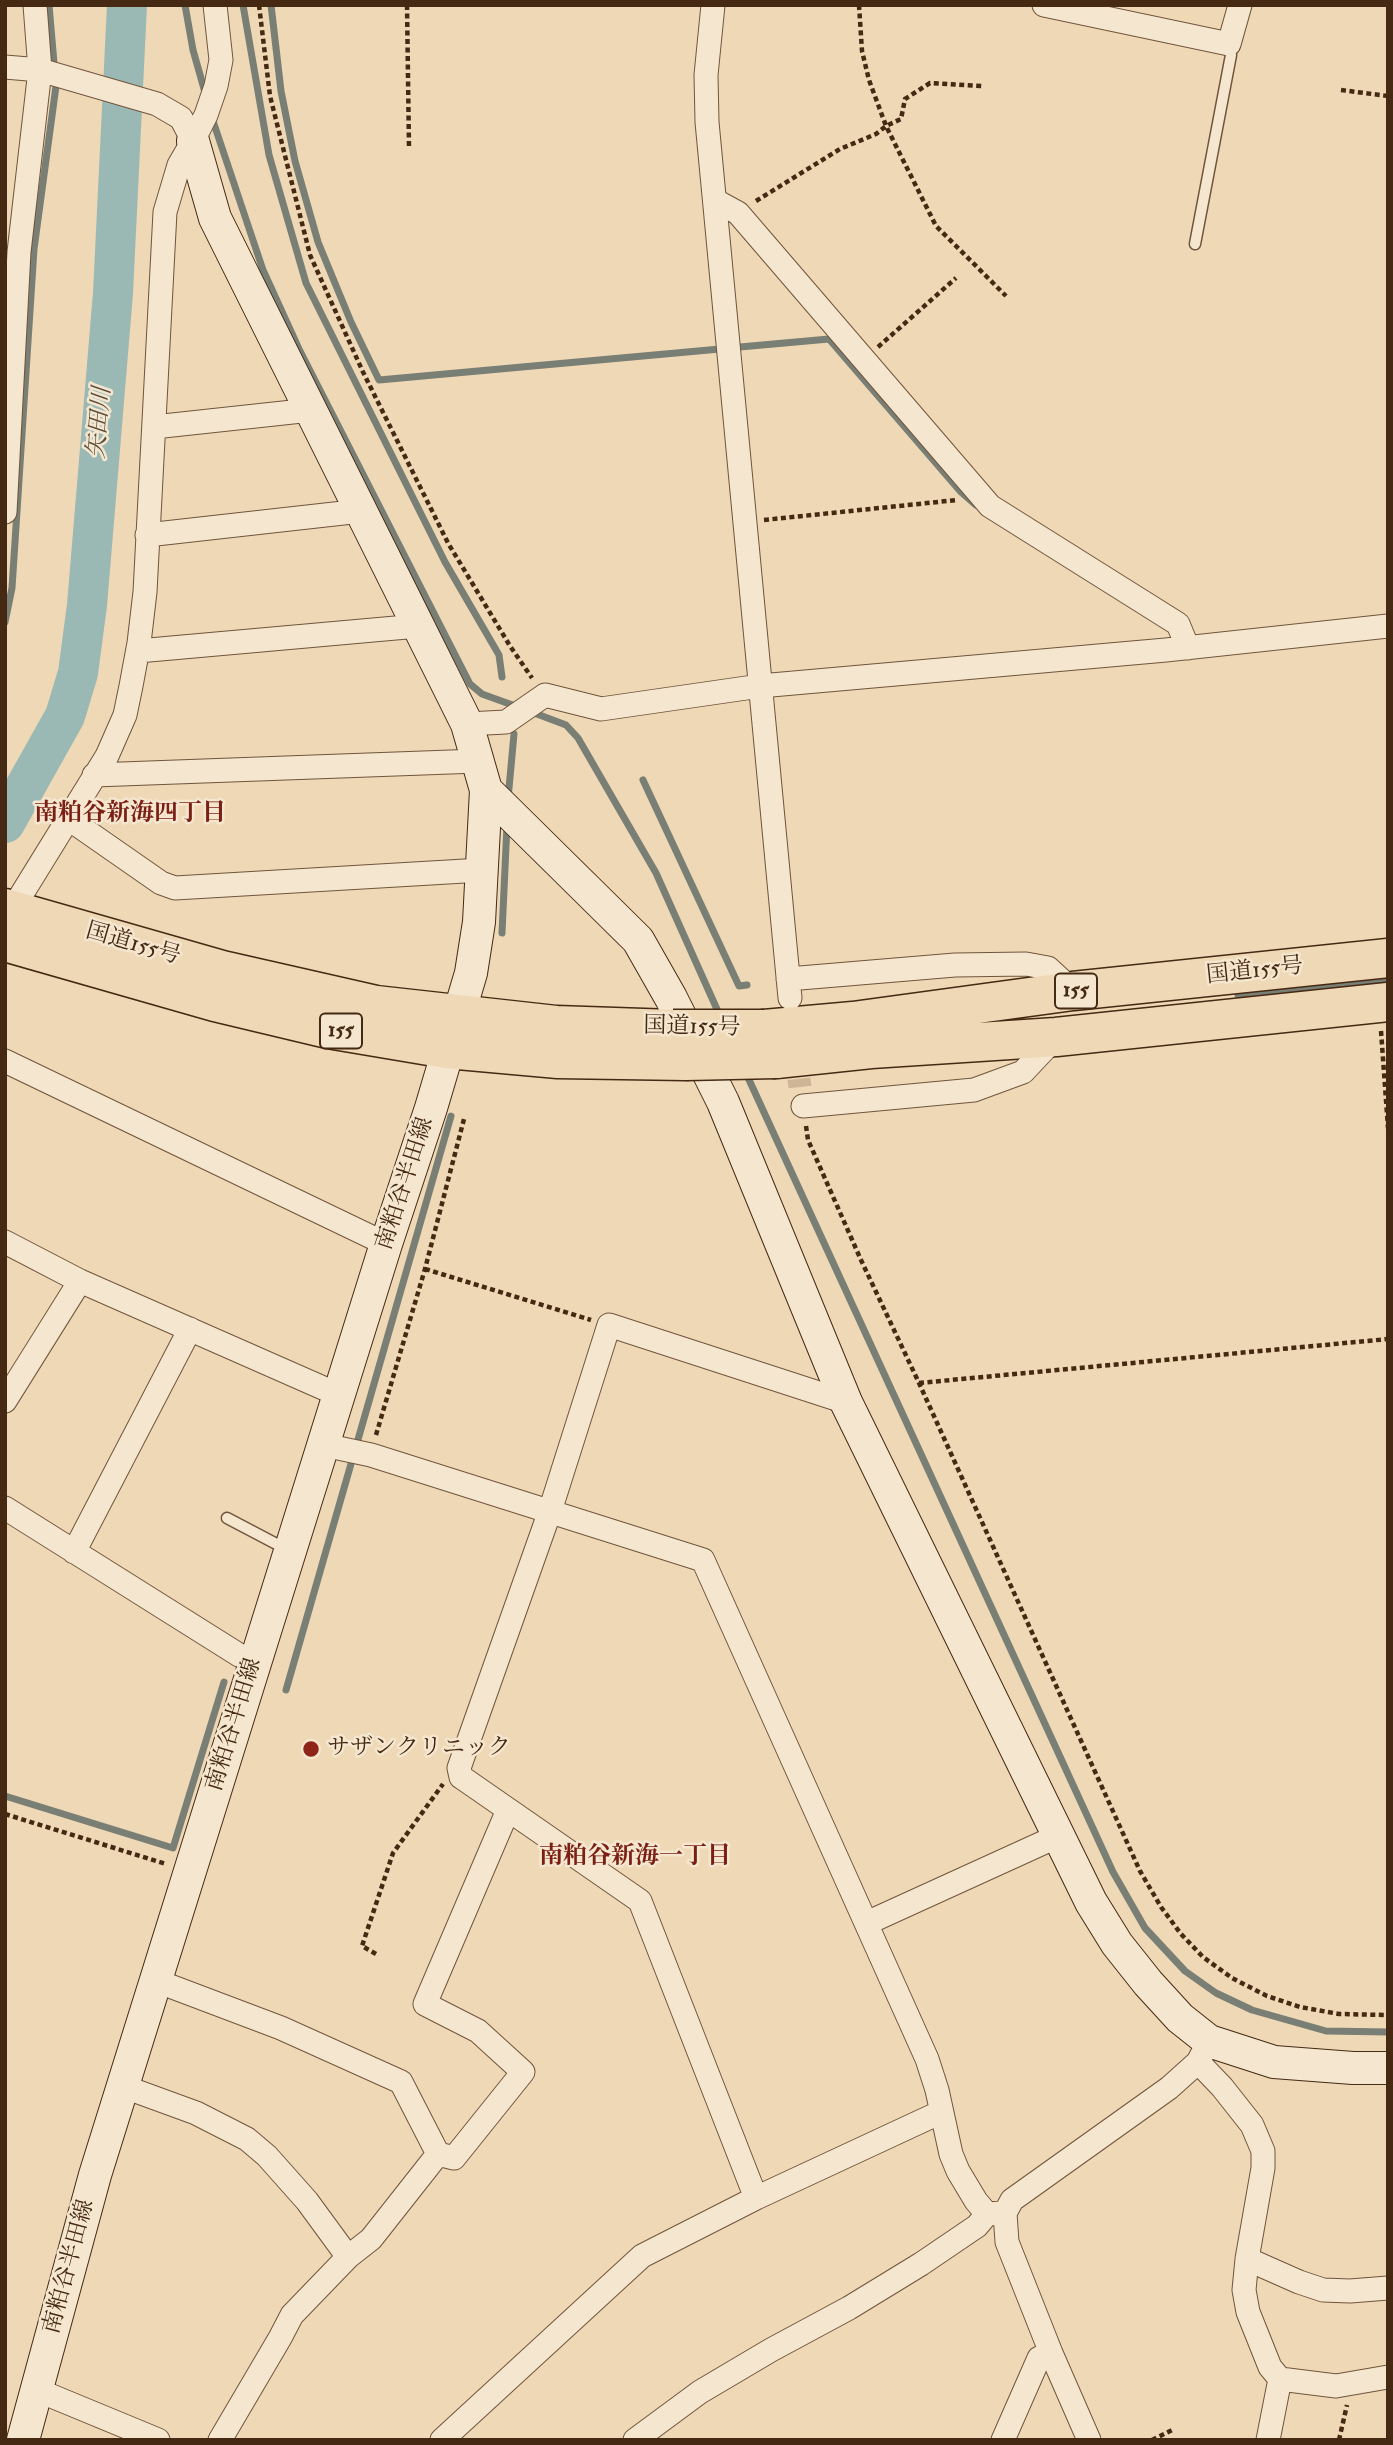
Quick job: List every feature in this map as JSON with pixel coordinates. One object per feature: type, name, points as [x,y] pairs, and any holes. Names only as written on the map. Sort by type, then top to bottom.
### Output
[{"type":"highway","name":"国道155号","points":[[7,920],[376,1005],[452,1031],[556,1025],[679,1045],[770,1044],[871,1049],[1056,1037],[1384,1002]]},
{"type":"highway","name":"国道155号","points":[[770,1044],[853,1021],[1073,991],[1388,958]]},
{"type":"street","points":[[5,512],[19,252],[43,72],[35,5]]},
{"type":"street","points":[[7,920],[116,738],[125,715],[138,651],[145,592],[164,212],[179,165],[206,115],[218,73],[220,60],[215,5]]},
{"type":"street","points":[[713,5],[706,75],[707,122],[789,988],[955,965],[1026,964],[1048,968],[1073,991]]},
{"type":"street","points":[[1044,5],[1229,44],[1240,5]]},
{"type":"street","points":[[5,67],[43,72],[157,104],[181,118],[193,141],[215,218],[467,724],[482,776],[638,940],[671,998],[723,1102],[846,1402],[1091,1902],[1117,1944],[1180,2018],[1204,2052],[1222,2087],[1252,2125],[1263,2151],[1263,2168],[1244,2290],[1248,2312],[1270,2367],[1280,2379],[1336,2386],[1388,2377]]},
{"type":"street","points":[[716,201],[738,213],[990,506],[1178,624],[1188,648]]},
{"type":"street","points":[[154,427],[311,410]]},
{"type":"street","points":[[147,535],[361,511]]},
{"type":"street","points":[[138,651],[418,626]]},
{"type":"street","points":[[467,724],[506,722],[545,695],[601,709],[760,686],[1188,648],[1388,626]]},
{"type":"street","points":[[94,775],[482,776]]},
{"type":"street","name":"南粕谷半田線","points":[[23,2440],[95,2175],[154,1980],[191,1871],[471,973],[479,922],[482,870],[482,776]]},
{"type":"street","points":[[69,819],[161,883],[175,888],[482,870]]},
{"type":"street","points":[[803,1107],[974,1090],[1023,1072],[1056,1037]]},
{"type":"street","points":[[5,1061],[386,1244]]},
{"type":"street","points":[[5,1242],[80,1280],[339,1395]]},
{"type":"street","points":[[5,1401],[80,1280]]},
{"type":"street","points":[[756,2198],[640,1901],[464,1779],[459,1770],[550,1511],[608,1325],[846,1402]]},
{"type":"street","points":[[74,1552],[190,1329]]},
{"type":"street","points":[[324,1445],[371,1455],[703,1560],[927,2059],[937,2090],[951,2154],[958,2171],[976,2201],[996,2214],[1089,2440]]},
{"type":"street","points":[[5,1508],[239,1655],[255,1660]]},
{"type":"street","points":[[154,1980],[281,2028],[401,2082],[438,2154],[454,2158],[523,2072],[478,2031],[425,2004],[508,1810]]},
{"type":"street","points":[[867,1923],[1058,1836]]},
{"type":"street","points":[[1204,2052],[1273,2062],[1388,2068]]},
{"type":"street","points":[[635,2440],[700,2392],[849,2308],[996,2214],[1169,2088],[1204,2052]]},
{"type":"street","points":[[122,2086],[197,2113],[247,2139],[267,2156],[307,2202],[348,2257]]},
{"type":"street","points":[[442,2440],[642,2256],[756,2198],[941,2112]]},
{"type":"street","points":[[220,2440],[292,2315],[348,2257],[371,2239],[438,2154]]},
{"type":"street","points":[[1247,2259],[1323,2290],[1388,2288]]},
{"type":"street","points":[[1003,2440],[1039,2358],[1051,2353]]},
{"type":"street","points":[[1268,2440],[1280,2379]]},
{"type":"street","points":[[37,2390],[158,2440]]},
{"type":"lane","points":[[1195,244],[1231,55],[1229,44]]},
{"type":"lane","points":[[227,1518],[290,1551]]},
{"type":"path","points":[[259,5],[270,96],[310,255],[363,372],[448,542],[510,646],[545,695]]},
{"type":"path","points":[[407,5],[409,148]]},
{"type":"path","points":[[859,5],[862,51],[886,126],[936,226],[1006,296]]},
{"type":"path","points":[[738,213],[840,149],[876,134],[901,118],[905,99],[930,83],[982,86]]},
{"type":"path","points":[[1342,90],[1388,96]]},
{"type":"path","points":[[864,359],[956,278]]},
{"type":"path","points":[[744,522],[958,500],[976,489]]},
{"type":"path","points":[[1384,1002],[1381,1061],[1388,1128]]},
{"type":"path","points":[[803,1107],[808,1140],[1140,1871],[1181,1934],[1203,1957],[1232,1978],[1267,1996],[1300,2007],[1339,2014],[1388,2015]]},
{"type":"path","points":[[371,1455],[425,1269],[464,1119]]},
{"type":"path","points":[[425,1269],[608,1325]]},
{"type":"path","points":[[919,1383],[1388,1339]]},
{"type":"path","points":[[376,1954],[362,1946],[393,1853],[443,1784],[459,1770]]},
{"type":"path","points":[[5,1814],[191,1871]]},
{"type":"path","points":[[1339,2440],[1350,2393],[1348,2384]]},
{"type":"path","points":[[1152,2440],[1174,2429]]},
{"type":"waterway","points":[[5,622],[12,588],[34,249],[56,86],[49,5]]},
{"type":"waterway","name":"矢田川","points":[[5,823],[65,716],[78,673],[87,605],[113,293],[127,5]]},
{"type":"waterway","points":[[185,5],[193,50],[206,96]]},
{"type":"waterway","points":[[243,5],[269,155],[306,283],[445,562],[499,655],[502,677]]},
{"type":"waterway","points":[[271,5],[281,91],[295,161],[318,242],[351,322],[379,380],[720,349]]},
{"type":"waterway","points":[[212,118],[263,270],[299,349],[470,684],[482,694],[518,707]]},
{"type":"waterway","points":[[740,347],[829,339],[960,491],[976,505]]},
{"type":"waterway","points":[[529,711],[566,725],[578,738],[656,873],[720,1016]]},
{"type":"waterway","points":[[508,799],[514,734]]},
{"type":"waterway","points":[[643,780],[739,986],[747,985]]},
{"type":"waterway","points":[[502,933],[507,825]]},
{"type":"waterway","points":[[1238,995],[1388,981]]},
{"type":"waterway","points":[[745,1071],[1113,1872],[1145,1928],[1185,1971],[1216,1993],[1252,2010],[1326,2031],[1388,2032]]},
{"type":"waterway","points":[[286,1690],[451,1116]]},
{"type":"waterway","points":[[5,1796],[173,1848],[224,1682]]},
{"type":"tunnel","points":[[795,1045],[800,1087]]},
{"type":"place","name":"サザンクリニック","points":[[311,1749]]},
{"type":"district","name":"南粕谷新海四丁目","points":[[130,815]]},
{"type":"district","name":"南粕谷新海一丁目","points":[[635,1858]]}]
